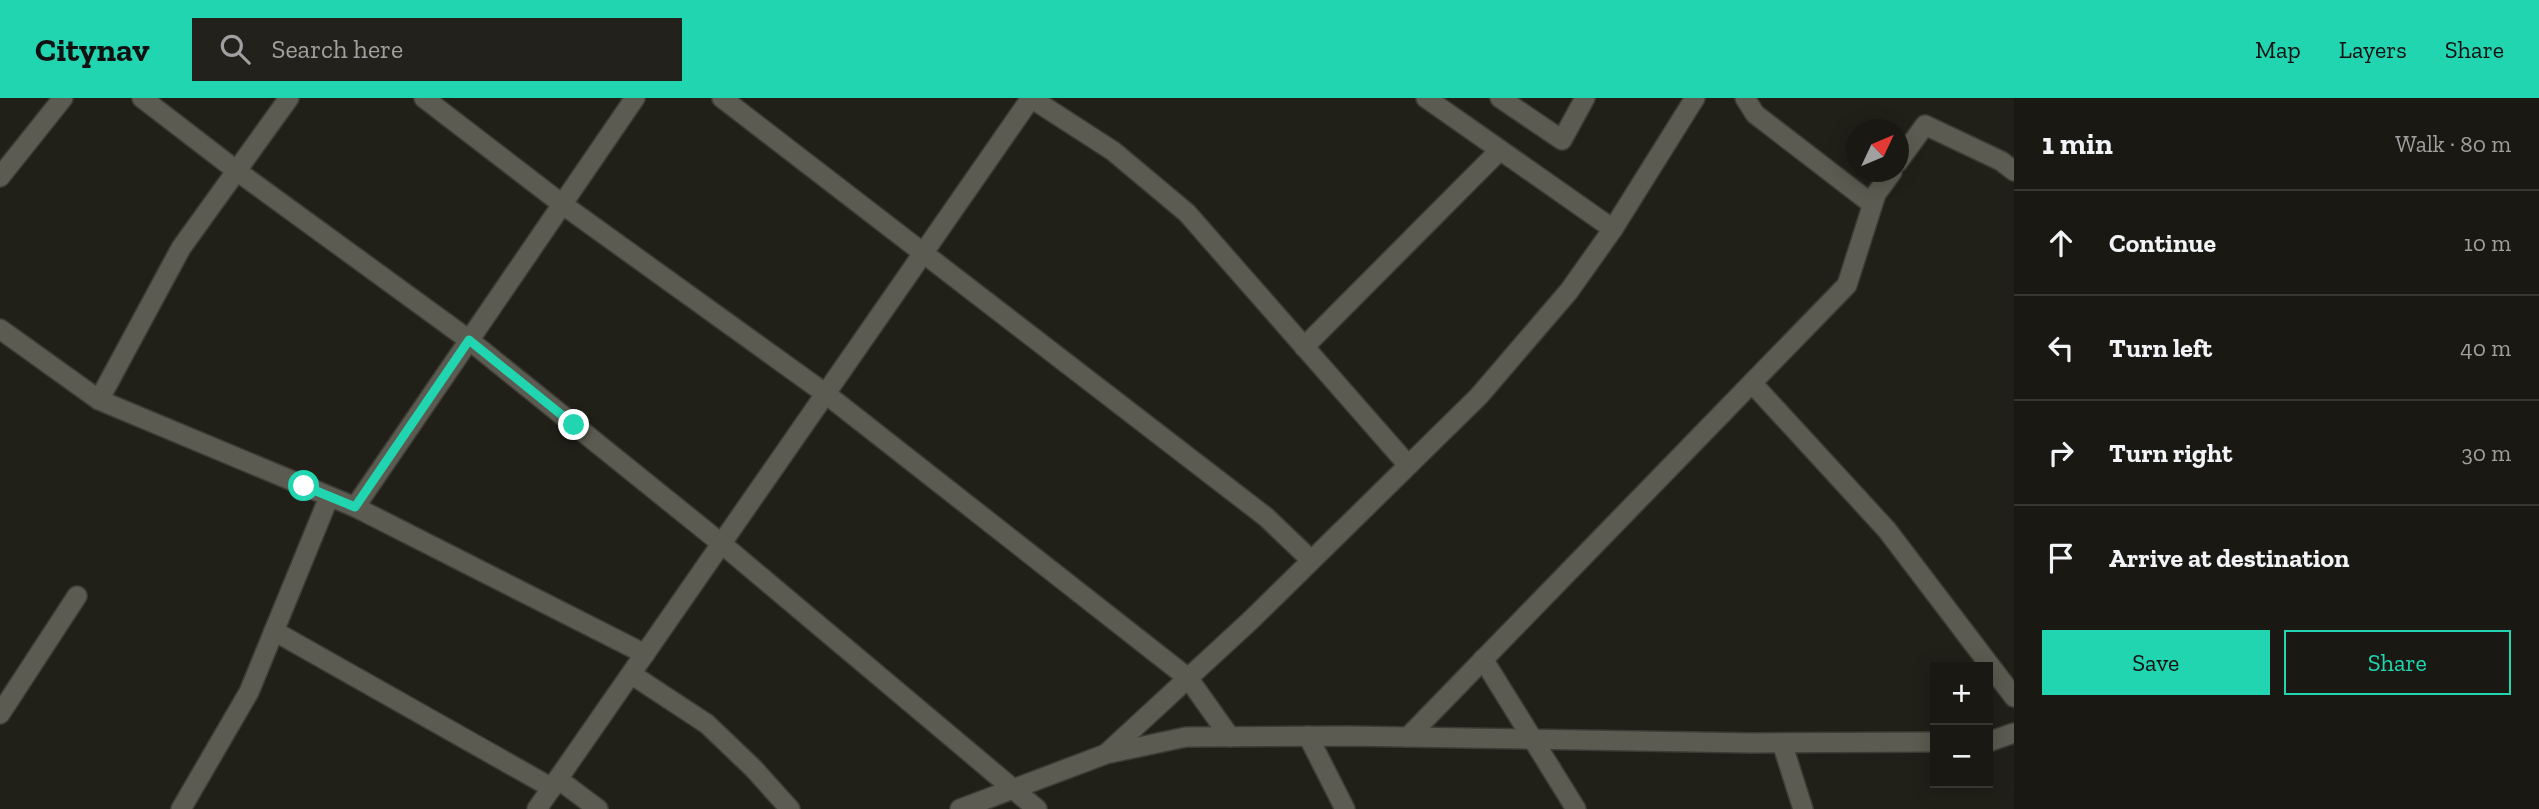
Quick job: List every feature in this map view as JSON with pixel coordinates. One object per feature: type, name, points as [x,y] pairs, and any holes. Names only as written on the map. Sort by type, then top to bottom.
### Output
[{"type":"street","points":[[0,177],[63,98]]},
{"type":"street","points":[[142,98],[237,171],[469,340],[722,544],[1037,809]]},
{"type":"street","points":[[99,400],[181,248],[289,98]]},
{"type":"street","points":[[424,98],[562,204],[826,394],[1188,678],[1230,737]]},
{"type":"street","points":[[355,507],[635,98]]},
{"type":"street","points":[[722,98],[1266,517],[1311,561]]},
{"type":"street","points":[[537,809],[1031,98],[1113,151],[1187,213],[1408,465]]},
{"type":"street","points":[[1426,98],[1613,229]]},
{"type":"street","points":[[1500,98],[1562,141],[1585,98]]},
{"type":"street","points":[[1106,754],[1311,561],[1479,396],[1569,291],[1613,229],[1695,98]]},
{"type":"street","points":[[1745,98],[1755,114],[1872,204]]},
{"type":"street","points":[[1909,148],[1925,125],[2000,161],[2014,171]]},
{"type":"street","points":[[1304,347],[1500,150]]},
{"type":"street","points":[[1408,737],[1847,285],[1872,204],[1885,182]]},
{"type":"street","points":[[0,329],[99,400],[355,507],[645,654]]},
{"type":"street","points":[[1752,383],[1886,530],[2014,697]]},
{"type":"street","points":[[181,809],[249,692],[329,497]]},
{"type":"street","points":[[0,714],[77,596]]},
{"type":"street","points":[[274,631],[598,809]]},
{"type":"street","points":[[1483,659],[1576,809]]},
{"type":"street","points":[[631,674],[707,724],[753,768],[790,809]]},
{"type":"street","points":[[1993,740],[2014,733]]},
{"type":"street","points":[[1308,736],[1345,809]]},
{"type":"street","points":[[960,809],[1106,754],[1186,737],[1930,742]]},
{"type":"street","points":[[1782,743],[1803,809]]},
{"type":"route","points":[[304,486],[355,507],[469,340],[574,425]]}]
